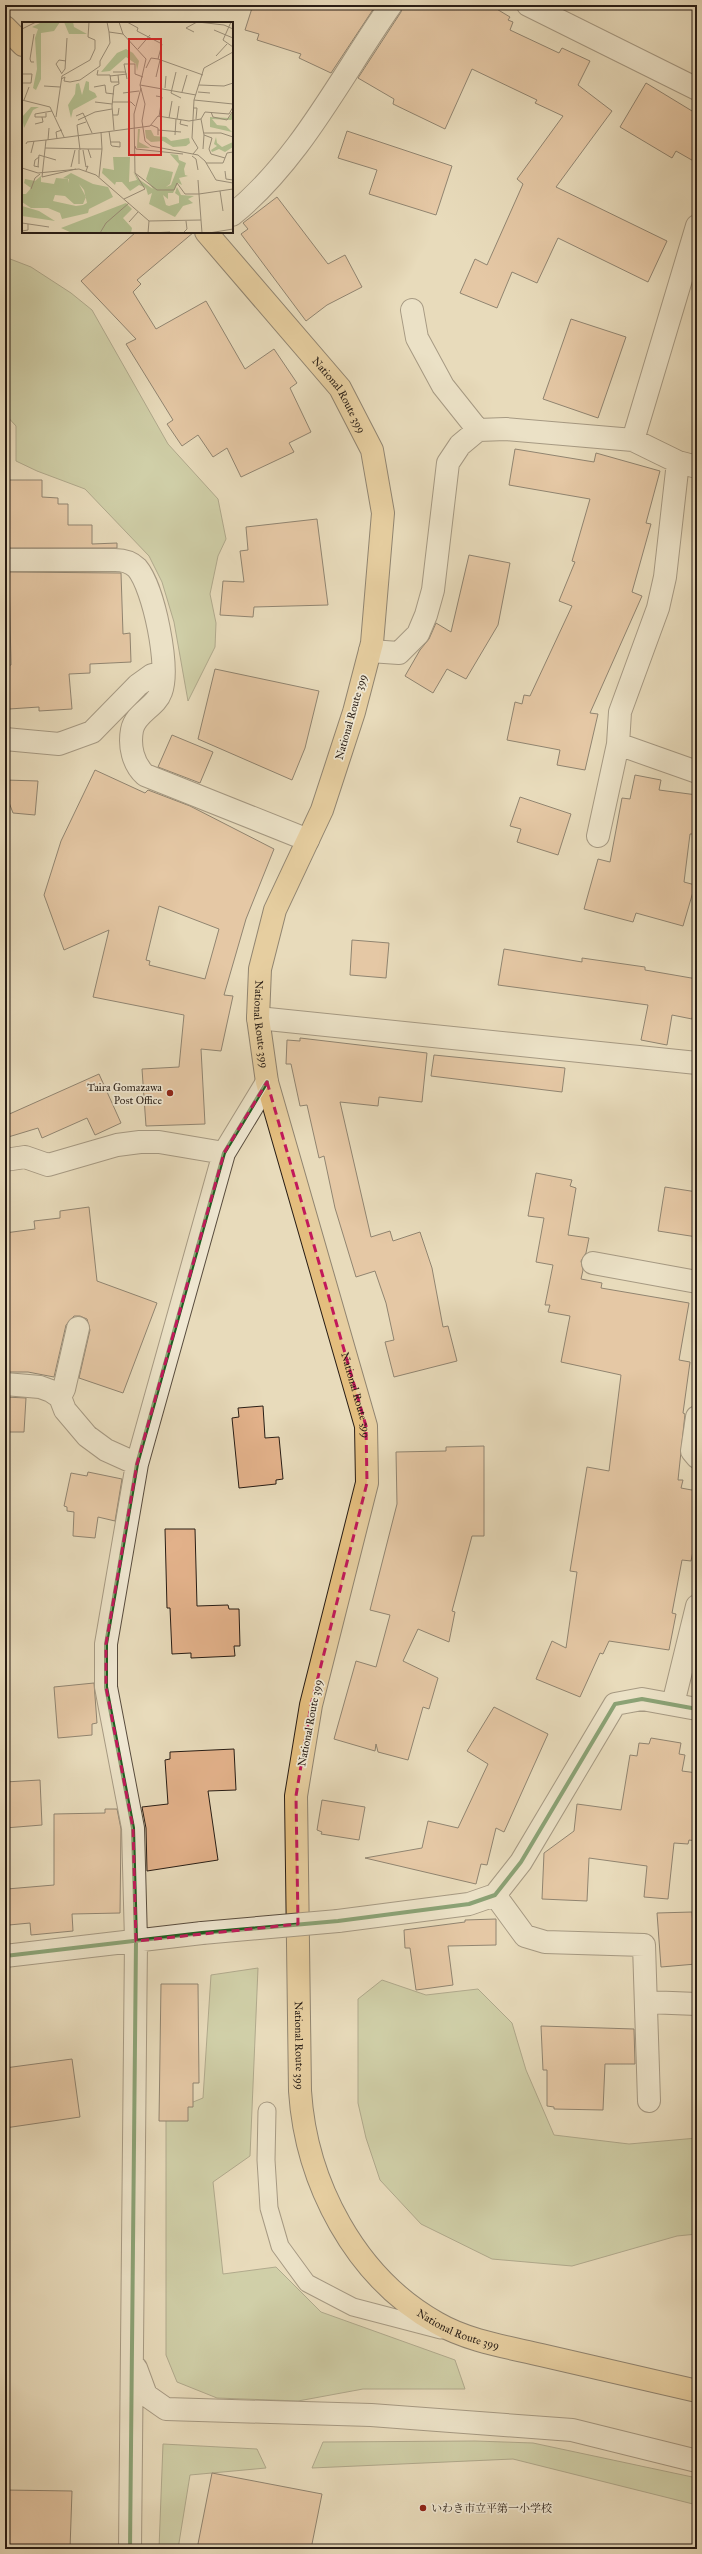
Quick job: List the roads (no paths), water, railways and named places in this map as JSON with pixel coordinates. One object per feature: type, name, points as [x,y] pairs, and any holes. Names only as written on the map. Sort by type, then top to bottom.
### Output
[{"type":"highway","points":[[5,27],[22,44]]},
{"type":"highway","name":"National Route 399","points":[[208,233],[340,388],[372,450],[383,513],[379,580],[370,651],[337,767],[322,810],[275,910],[260,968],[258,1018],[267,1082],[366,1426],[367,1482],[311,1706],[296,1796],[302,2119],[308,2150],[320,2184],[336,2217],[356,2250],[378,2276],[437,2324],[481,2341],[697,2391]]},
{"type":"street","points":[[233,214],[258,194],[320,115],[392,5]]},
{"type":"street","points":[[528,5],[697,89]]},
{"type":"street","points":[[633,440],[697,226]]},
{"type":"street","points":[[412,310],[417,338],[443,386],[478,430]]},
{"type":"street","points":[[370,651],[399,653],[418,634],[426,615],[433,590],[448,463],[460,445],[478,430],[506,429],[633,440],[688,464],[658,608],[620,712],[618,744],[598,836]]},
{"type":"street","points":[[5,560],[115,560],[131,563],[138,570],[152,603],[164,656],[161,693],[140,715],[132,728],[132,749],[139,770],[145,775],[308,840]]},
{"type":"street","points":[[5,739],[59,744],[92,732],[138,685],[152,675],[163,673]]},
{"type":"street","points":[[618,744],[697,772]]},
{"type":"street","points":[[258,1018],[697,1063]]},
{"type":"street","points":[[130,2549],[136,1941],[133,1828],[106,1686],[106,1644],[137,1464],[224,1152],[267,1082]]},
{"type":"street","points":[[5,1160],[25,1157],[48,1165],[117,1145],[140,1142],[158,1142],[224,1152]]},
{"type":"street","points":[[594,1263],[697,1282]]},
{"type":"street","points":[[60,1397],[64,1389],[78,1328]]},
{"type":"street","points":[[5,1384],[40,1387],[60,1397],[65,1410],[87,1436],[106,1450],[137,1464]]},
{"type":"street","points":[[697,1417],[692,1451],[697,1457]]},
{"type":"street","points":[[673,1704],[697,1606]]},
{"type":"street","points":[[5,1956],[202,1933],[338,1921],[469,1904],[495,1895],[521,1862],[615,1704],[642,1699],[697,1709]]},
{"type":"street","points":[[495,1895],[525,1936],[533,1939],[545,1942],[644,1945],[647,2002],[648,2101]]},
{"type":"street","points":[[647,2002],[697,2004]]},
{"type":"street","points":[[132,2355],[146,2395],[166,2409],[371,2415],[572,2430],[697,2461]]},
{"type":"lane","points":[[267,2111],[266,2160],[269,2208],[280,2246],[307,2283],[353,2307],[481,2341]]},
{"type":"place","name":"Taira Gomazawa Post Office","points":[[170,1093]]},
{"type":"place","name":"いわき市立平第一小学校","points":[[423,2508]]}]
